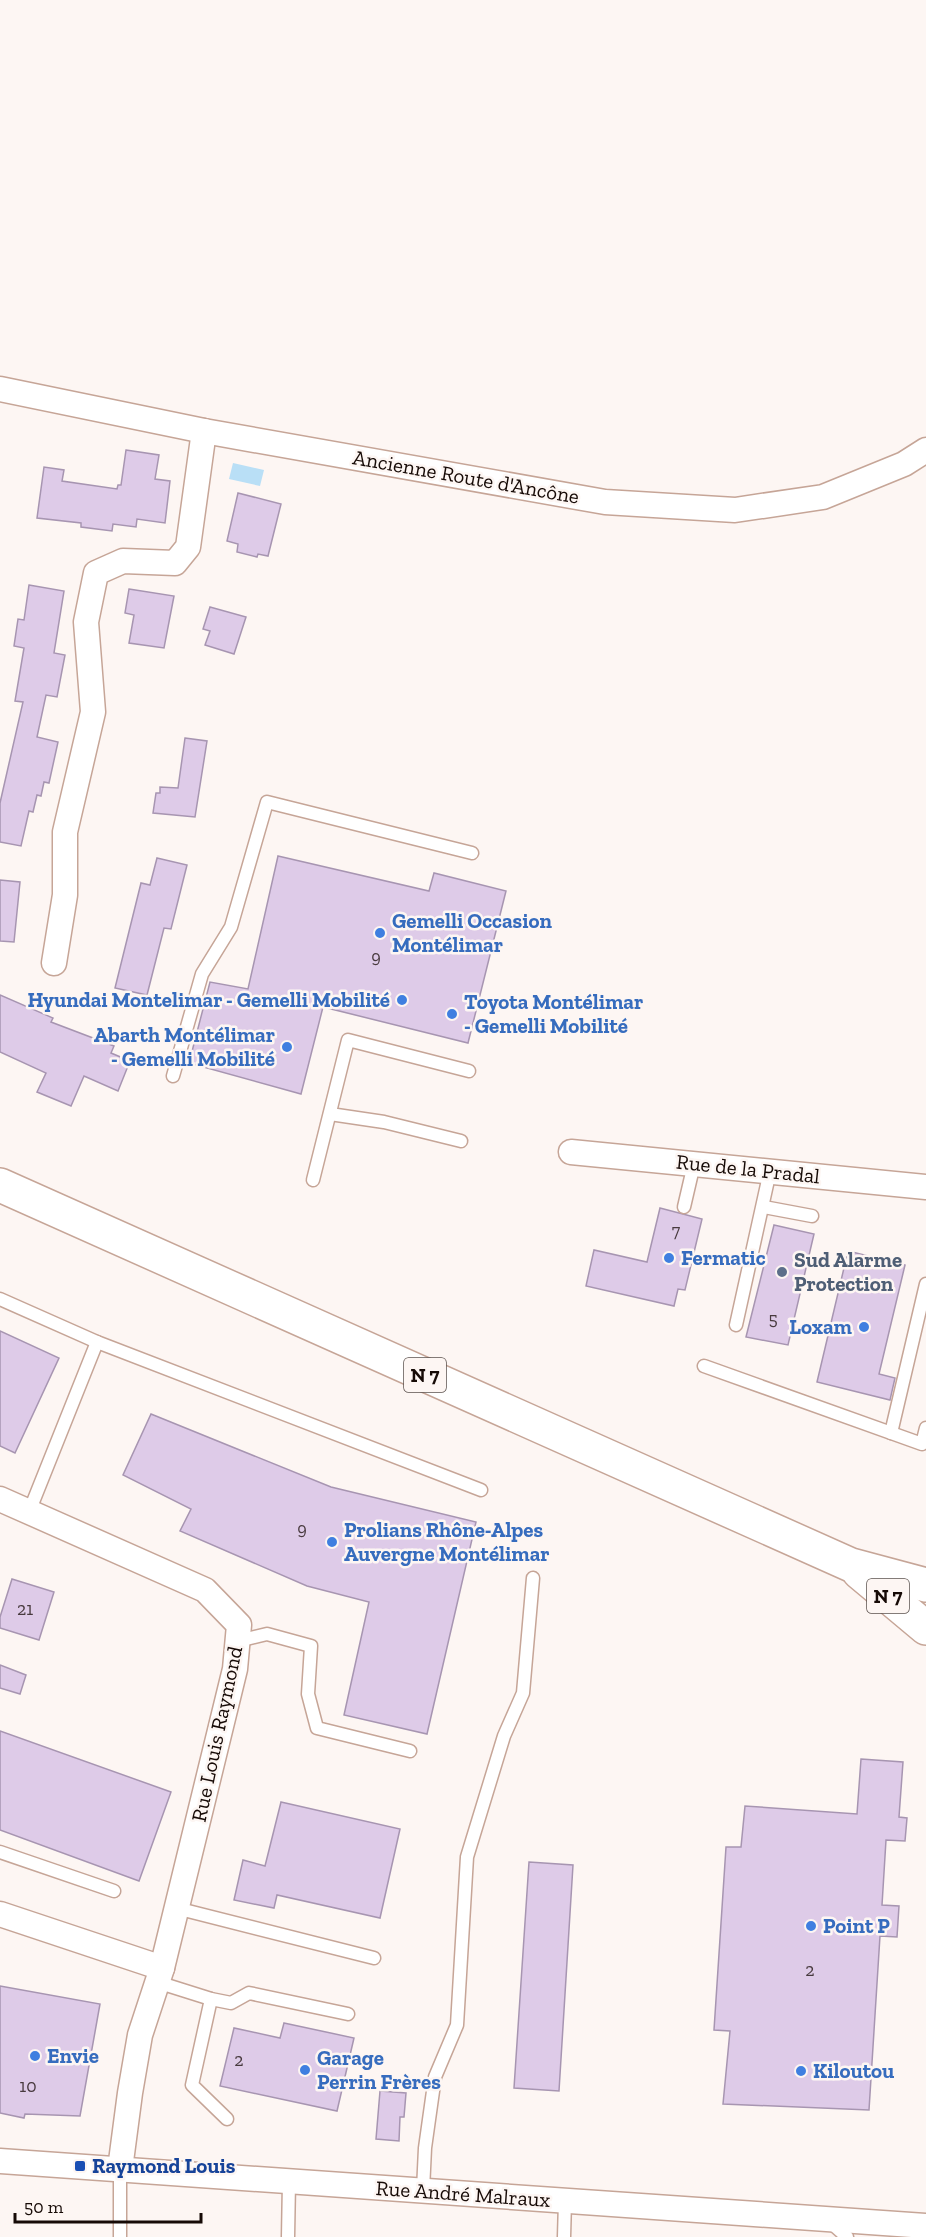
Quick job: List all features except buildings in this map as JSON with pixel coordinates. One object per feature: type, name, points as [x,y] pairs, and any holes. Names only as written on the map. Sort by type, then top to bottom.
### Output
[{"type":"main road","name":"N 7","points":[[0,1185],[851,1565],[926,1585]]},
{"type":"main road","name":"N 7","points":[[851,1565],[926,1628]]},
{"type":"street","name":"Ancienne Route d'Ancône","points":[[0,389],[204,430],[605,502],[735,510],[823,497],[904,464],[926,450]]},
{"type":"street","points":[[54,963],[64,895],[65,832],[93,712],[86,622],[96,573],[123,561],[175,563],[188,547],[204,430]]},
{"type":"street","name":"Rue de la Pradal","points":[[571,1152],[926,1187]]},
{"type":"street","name":"Rue Louis Raymond","points":[[0,1499],[205,1590],[239,1625],[235,1669],[160,1975],[140,2035],[129,2093],[120,2169]]},
{"type":"street","points":[[0,1914],[160,1975]]},
{"type":"street","name":"Rue André Malraux","points":[[0,2161],[926,2226]]},
{"type":"lane","points":[[173,1076],[202,974],[231,927],[267,802],[471,853]]},
{"type":"lane","points":[[313,1180],[348,1040],[469,1071]]},
{"type":"lane","points":[[330,1114],[384,1122],[461,1141]]},
{"type":"lane","points":[[684,1207],[694,1164]]},
{"type":"lane","points":[[736,1325],[764,1207],[770,1171]]},
{"type":"lane","points":[[764,1207],[812,1216]]},
{"type":"lane","points":[[891,1433],[926,1284]]},
{"type":"lane","points":[[0,1299],[97,1342],[481,1490]]},
{"type":"lane","points":[[29,1512],[97,1342]]},
{"type":"lane","points":[[704,1366],[922,1444],[926,1428]]},
{"type":"lane","points":[[423,2190],[425,2148],[435,2077],[457,2025],[467,1857],[504,1736],[523,1693],[533,1578]]},
{"type":"lane","points":[[238,1641],[267,1634],[311,1646],[308,1694],[317,1728],[410,1751]]},
{"type":"lane","points":[[0,1852],[114,1891]]},
{"type":"lane","points":[[176,1908],[375,1958]]},
{"type":"lane","points":[[160,1975],[211,1999],[231,2003],[249,1993],[348,2014]]},
{"type":"lane","points":[[211,1999],[192,2085],[227,2119]]},
{"type":"lane","points":[[120,2169],[120,2237]]},
{"type":"lane","points":[[288,2237],[289,2182]]},
{"type":"lane","points":[[564,2237],[565,2201]]},
{"type":"lane","points":[[827,2219],[847,2237]]},
{"type":"water","points":[[233,463],[264,470],[260,486],[229,479]]},
{"type":"place","name":"Gemelli Occasion Montélimar","points":[[380,933]]},
{"type":"place","name":"Hyundai Montelimar - Gemelli Mobilité","points":[[402,1000]]},
{"type":"place","name":"Toyota Montélimar - Gemelli Mobilité","points":[[452,1014]]},
{"type":"place","name":"Abarth Montélimar - Gemelli Mobilité","points":[[287,1047]]},
{"type":"place","name":"Fermatic","points":[[669,1258]]},
{"type":"place","name":"Sud Alarme Protection","points":[[782,1272]]},
{"type":"place","name":"Loxam","points":[[864,1327]]},
{"type":"place","name":"Prolians Rhône-Alpes Auvergne Montélimar","points":[[332,1542]]},
{"type":"place","name":"Point P","points":[[811,1926]]},
{"type":"place","name":"Envie","points":[[35,2056]]},
{"type":"place","name":"Garage Perrin Frères","points":[[305,2070]]},
{"type":"place","name":"Kiloutou","points":[[801,2071]]},
{"type":"place","name":"Raymond Louis","points":[[80,2166]]}]
